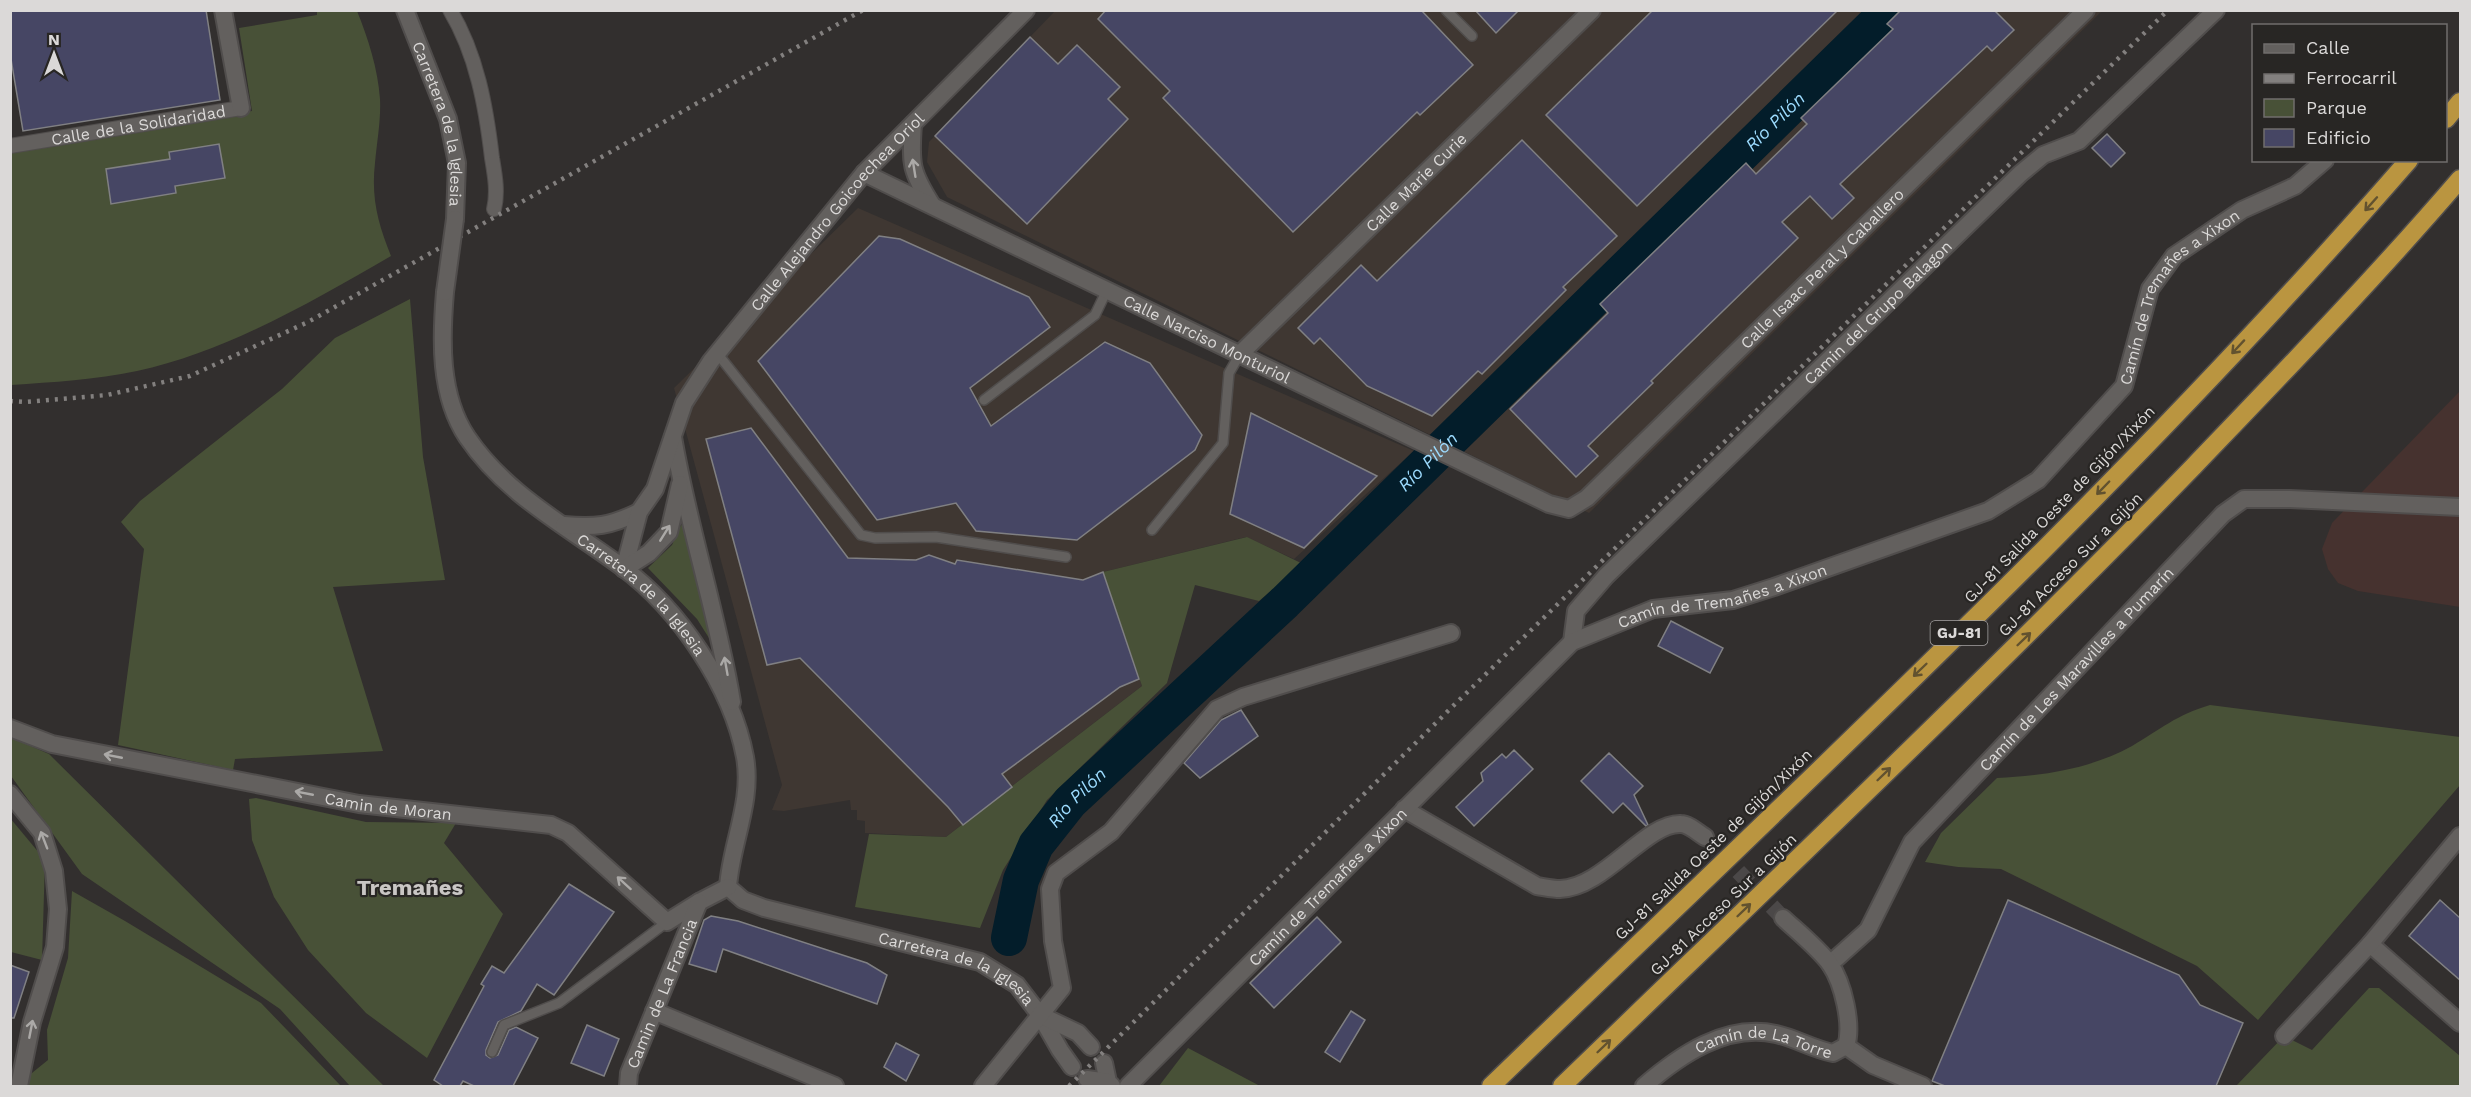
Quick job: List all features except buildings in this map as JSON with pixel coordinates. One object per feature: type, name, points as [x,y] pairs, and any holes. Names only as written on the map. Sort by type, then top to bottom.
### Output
[{"type":"highway","points":[[2447,117],[2460,102]]},
{"type":"highway","name":"GJ-81 Salida Oeste de Gijón/Xixón","points":[[1491,1086],[2016,577],[2211,376],[2407,162]]},
{"type":"highway","name":"GJ-81 Acceso Sur a Gijón","points":[[1562,1086],[2051,613],[2257,401],[2414,233],[2460,180]]},
{"type":"street","name":"Calle de la Solidaridad","points":[[10,146],[241,108],[222,10]]},
{"type":"street","name":"Carretera de la Iglesia","points":[[405,10],[448,119],[457,163],[455,219],[441,337],[444,371],[453,406],[466,436],[496,473],[526,502],[563,525],[653,593],[676,619],[708,664],[736,723],[745,759],[746,798],[729,871],[728,887],[743,900],[764,908],[980,962],[1017,985],[1040,1015],[1072,1067]]},
{"type":"street","points":[[450,10],[479,76],[497,196],[494,209]]},
{"type":"street","name":"Calle Alejandro Goicoechea Oriol","points":[[624,569],[639,512],[655,489],[684,402],[717,353],[864,173],[1026,10]]},
{"type":"street","name":"Calle Marie Curie","points":[[1240,354],[1592,10]]},
{"type":"street","name":"Calle Isaac Peral y Caballero","points":[[1549,504],[1569,509],[1587,498],[2086,10]]},
{"type":"street","name":"Camin del Grupo Balagon","points":[[1572,642],[1576,611],[1623,560],[2020,174],[2043,155],[2079,141],[2216,10]]},
{"type":"street","points":[[913,124],[911,152],[915,179],[933,206]]},
{"type":"street","name":"Camín de Tremañes a Xixon","points":[[1128,1086],[1572,642],[1653,609],[1733,600],[1774,587],[1988,511],[2038,480],[2124,386],[2150,289],[2174,256],[2242,210],[2295,186],[2323,162]]},
{"type":"street","name":"Calle Narciso Monturiol","points":[[864,173],[1549,504]]},
{"type":"street","name":"Calle Alejandro Goicoechea Oriol","points":[[673,433],[680,480],[725,659],[736,723]]},
{"type":"street","name":"Calle Alejandro Goicoechea Oriol","points":[[624,569],[649,553],[669,532],[680,480]]},
{"type":"street","name":"Camín de Les Maravilles a Pumarín","points":[[1830,964],[1868,930],[1912,842],[2223,514],[2244,499],[2460,507]]},
{"type":"street","points":[[563,525],[594,528],[617,523],[639,512]]},
{"type":"street","points":[[983,1086],[1062,988],[1053,941],[1050,889],[1056,873],[1111,832],[1217,709],[1243,697],[1451,633]]},
{"type":"street","name":"Camin de Moran","points":[[10,728],[52,744],[359,804],[551,825],[568,833],[667,922]]},
{"type":"street","points":[[10,794],[42,833],[54,871],[58,909],[55,947],[32,1022],[19,1086]]},
{"type":"street","points":[[1404,809],[1537,886],[1562,889],[1585,882],[1622,859],[1668,824],[1684,824],[1705,837]]},
{"type":"street","points":[[2284,1036],[2370,944],[2459,838]]},
{"type":"street","points":[[667,922],[728,887]]},
{"type":"street","name":"Camin de La Francia","points":[[627,1086],[629,1074],[699,902]]},
{"type":"street","points":[[1783,918],[1830,964]]},
{"type":"street","points":[[2370,944],[2460,1023]]},
{"type":"street","name":"Camín de La Torre","points":[[1644,1086],[1707,1042],[1745,1031],[1777,1034],[1833,1053],[1846,1046],[1850,1035],[1847,1016],[1842,994],[1830,964]]},
{"type":"street","points":[[654,1011],[835,1086]]},
{"type":"street","name":"Carretera de la Iglesia","points":[[1040,1015],[1078,1033],[1091,1047]]},
{"type":"street","points":[[1846,1046],[1873,1065],[1923,1086]]},
{"type":"street","points":[[1087,1079],[1110,1084],[1104,1063]]},
{"type":"lane","points":[[1446,10],[1472,36]]},
{"type":"lane","points":[[984,400],[1095,315],[1107,290]]},
{"type":"lane","points":[[717,353],[861,535],[875,538],[936,537],[1066,557]]},
{"type":"lane","points":[[1152,530],[1223,443],[1230,373],[1240,354]]},
{"type":"lane","points":[[492,1052],[504,1025],[559,1003],[667,922]]},
{"type":"shaded area","points":[[1055,11],[2102,11],[1589,513],[947,197],[927,162],[929,142]]},
{"type":"shaded area","points":[[858,208],[1414,451],[1294,559],[1246,537],[1103,572],[1142,686],[946,837],[865,833],[865,821],[857,820],[857,810],[851,810],[850,800],[784,811],[772,810],[782,785],[674,388]]},
{"type":"shaded area","points":[[2460,391],[2460,607],[2358,591],[2338,583],[2328,569],[2322,549],[2332,523]]},
{"type":"green space","points":[[317,11],[357,11],[369,43],[380,99],[374,176],[375,199],[382,233],[391,256],[300,307],[203,351],[121,374],[11,385],[11,151],[252,111],[239,28],[317,15]]},
{"type":"green space","points":[[410,299],[423,457],[445,580],[333,587],[383,751],[235,759],[233,770],[118,745],[144,549],[121,522],[140,501],[282,389],[335,338]]},
{"type":"green space","points":[[681,525],[717,647],[714,646],[697,619],[648,568],[672,545]]},
{"type":"green space","points":[[1247,537],[1303,564],[1259,601],[1195,585],[1167,683],[1047,800],[1003,870],[980,928],[855,907],[869,834],[946,837],[1142,686],[1103,572]]},
{"type":"green space","points":[[2210,705],[2460,737],[2460,785],[2258,1020],[2197,966],[2001,869],[1958,867],[1925,862],[1941,833],[1997,778],[2049,773],[2083,766],[2116,754],[2178,718]]},
{"type":"green space","points":[[10,737],[49,754],[384,1086],[350,1086],[280,1009],[82,874],[11,776]]},
{"type":"green space","points":[[256,798],[366,822],[456,823],[444,843],[503,914],[427,1058],[366,1013],[308,950],[274,897],[252,840],[249,799]]},
{"type":"green space","points":[[10,818],[45,860],[42,960],[11,952]]},
{"type":"green space","points":[[72,891],[261,1003],[341,1086],[25,1086],[27,1077],[48,1060],[47,1030],[68,958]]},
{"type":"green space","points":[[2369,988],[2379,988],[2460,1056],[2460,1086],[2236,1086],[2284,1036],[2312,1050]]},
{"type":"green space","points":[[1188,1048],[1260,1086],[1159,1086]]},
{"type":"waterway","name":"Río Pilón","points":[[1009,938],[1021,880],[1036,845],[1070,802],[1285,602],[1889,10]]},
{"type":"tunnel","points":[[1705,837],[1783,918]]},
{"type":"railway","points":[[10,401],[25,402],[107,395],[190,376],[308,322],[863,10]]},
{"type":"railway","points":[[1069,1086],[1450,709],[2168,10]]},
{"type":"district","name":"Tremañes","points":[[410,887]]}]
